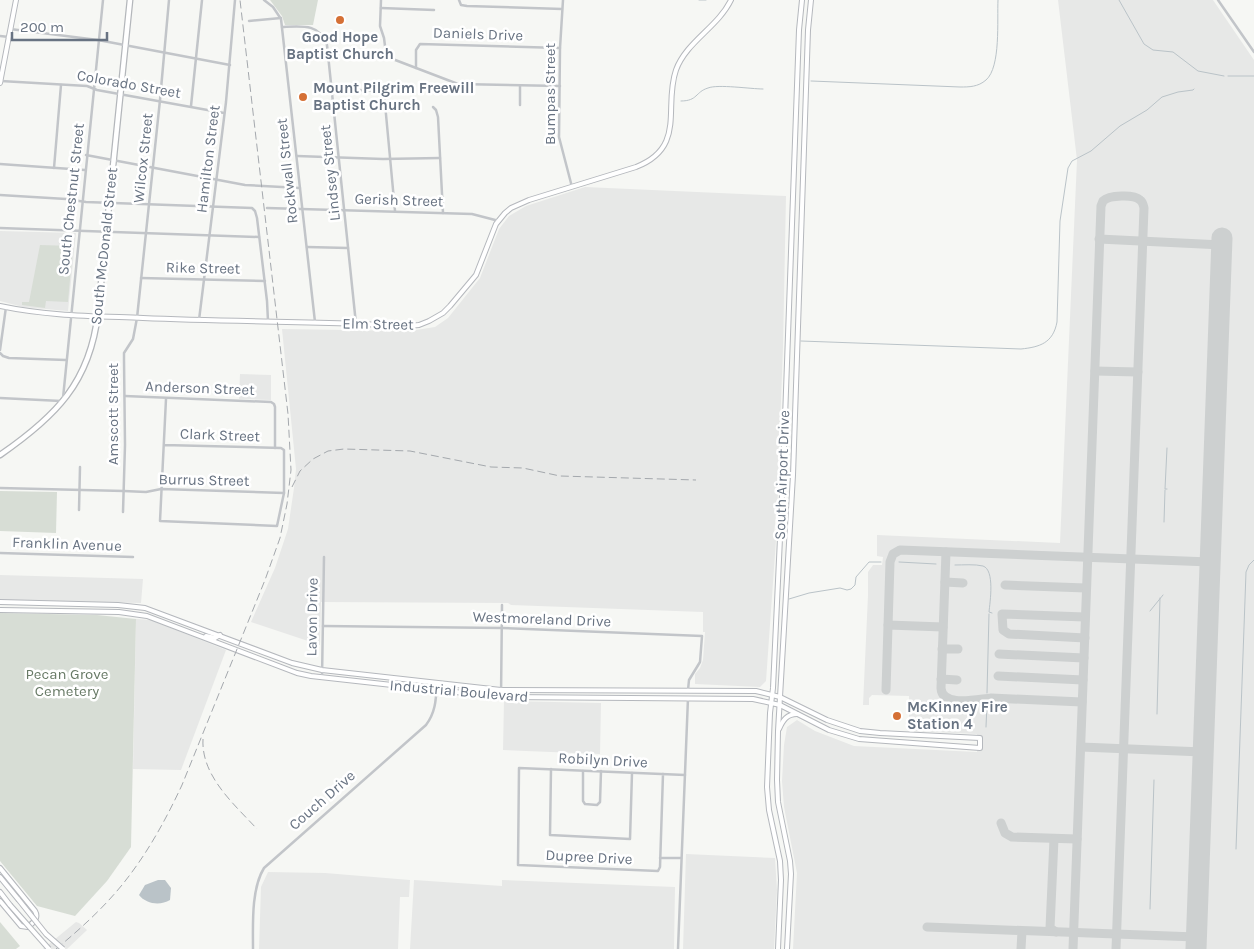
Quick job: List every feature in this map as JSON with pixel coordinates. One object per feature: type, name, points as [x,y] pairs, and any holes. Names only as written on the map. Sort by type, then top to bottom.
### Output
[{"type":"main road","points":[[0,82],[16,0]]},
{"type":"main road","name":"South McDonald Street","points":[[0,455],[42,424],[64,401],[87,361],[93,340],[98,316],[130,0]]},
{"type":"main road","name":"Elm Street","points":[[0,306],[71,315],[137,318],[416,326],[426,323],[443,313],[476,275],[499,221],[508,210],[519,203],[640,165],[648,161],[659,151],[670,131],[673,81],[678,64],[723,13],[731,0]]},
{"type":"main road","name":"South Airport Drive","points":[[778,949],[780,861],[769,810],[767,777],[783,474],[799,30],[802,0]]},
{"type":"main road","name":"South Airport Drive","points":[[788,949],[791,891],[790,867],[778,802],[778,731],[793,475],[808,30],[811,0]]},
{"type":"main road","points":[[783,474],[793,475]]},
{"type":"main road","name":"Industrial Boulevard","points":[[0,602],[141,607],[292,663],[322,670],[501,690],[747,691],[780,697],[827,720],[860,731],[980,738],[980,748],[859,739],[829,730],[780,705],[748,698],[501,697],[322,678],[297,673],[154,618],[136,614],[0,610]]},
{"type":"main road","points":[[12,602],[12,610]]},
{"type":"main road","points":[[51,604],[51,611]]},
{"type":"main road","points":[[61,604],[61,611]]},
{"type":"main road","points":[[194,626],[192,633],[200,633],[215,638],[220,635]]},
{"type":"main road","points":[[596,690],[596,698]]},
{"type":"main road","points":[[688,690],[688,698]]},
{"type":"main road","points":[[778,731],[786,717],[791,714],[801,715]]},
{"type":"main road","points":[[767,777],[777,777]]},
{"type":"main road","points":[[0,868],[35,911],[37,914],[36,919],[28,926],[21,926],[0,901]]},
{"type":"main road","points":[[0,877],[62,949]]},
{"type":"main road","points":[[0,892],[49,949]]},
{"type":"main road","points":[[778,939],[788,939]]},
{"type":"street","name":"South Chestnut Street","points":[[64,401],[63,388],[102,0]]},
{"type":"street","name":"Wilcox Street","points":[[137,318],[169,0]]},
{"type":"street","points":[[191,106],[202,0]]},
{"type":"street","name":"Hamilton Street","points":[[199,320],[230,65],[235,0]]},
{"type":"street","name":"Rockwall Street","points":[[265,0],[273,6],[280,18],[282,28],[315,323]]},
{"type":"street","points":[[381,0],[380,26],[386,54],[390,58],[458,84],[560,86]]},
{"type":"street","points":[[459,0],[460,5],[467,6],[562,9]]},
{"type":"street","name":"Bumpas Street","points":[[563,0],[560,48],[559,138],[572,186]]},
{"type":"street","points":[[1218,0],[1254,52]]},
{"type":"street","points":[[380,8],[434,10]]},
{"type":"street","points":[[249,20],[280,18]]},
{"type":"street","name":"Lindsey Street","points":[[282,28],[306,26],[314,29],[322,34],[328,47],[356,324]]},
{"type":"street","points":[[10,29],[98,40],[230,65]]},
{"type":"street","points":[[0,36],[9,37]]},
{"type":"street","name":"Daniels Drive","points":[[416,68],[416,50],[420,44],[560,48]]},
{"type":"street","name":"Colorado Street","points":[[0,82],[87,86],[224,113]]},
{"type":"street","points":[[54,168],[61,85]]},
{"type":"street","points":[[478,85],[478,90]]},
{"type":"street","points":[[520,86],[520,105]]},
{"type":"street","points":[[332,89],[383,92],[395,211]]},
{"type":"street","points":[[433,107],[438,117],[442,212]]},
{"type":"street","points":[[86,155],[262,187],[300,188]]},
{"type":"street","points":[[297,156],[440,158]]},
{"type":"street","points":[[0,164],[85,170]]},
{"type":"street","points":[[0,195],[109,204],[252,208],[257,218],[268,322]]},
{"type":"street","name":"Gerish Street","points":[[267,208],[442,212],[472,214],[499,221]]},
{"type":"street","points":[[0,228],[259,237]]},
{"type":"street","points":[[307,248],[349,248]]},
{"type":"street","name":"Rike Street","points":[[142,278],[265,280]]},
{"type":"street","points":[[6,307],[0,353],[9,358],[66,360]]},
{"type":"street","name":"Amscott Street","points":[[123,512],[124,353],[133,339],[137,318]]},
{"type":"street","name":"Anderson Street","points":[[125,396],[274,404],[274,448]]},
{"type":"street","points":[[0,398],[64,401]]},
{"type":"street","points":[[166,399],[160,521],[277,526],[284,494],[284,450],[274,448]]},
{"type":"street","name":"Clark Street","points":[[164,445],[274,448]]},
{"type":"street","points":[[78,510],[80,467]]},
{"type":"street","name":"Burrus Street","points":[[0,488],[146,492],[161,489],[284,494]]},
{"type":"street","name":"Franklin Avenue","points":[[0,553],[133,557]]},
{"type":"street","name":"Lavon Drive","points":[[322,678],[324,557]]},
{"type":"street","points":[[501,697],[502,605]]},
{"type":"street","name":"Westmoreland Drive","points":[[323,626],[502,628],[702,636],[700,662],[689,680],[688,690]]},
{"type":"street","name":"Couch Drive","points":[[253,949],[256,888],[259,876],[264,868],[423,727],[434,711],[436,683]]},
{"type":"street","points":[[678,949],[688,698]]},
{"type":"street","name":"Robilyn Drive","points":[[519,768],[685,775]]},
{"type":"street","name":"Dupree Drive","points":[[519,768],[518,865],[656,872],[660,869],[660,858]]},
{"type":"street","points":[[551,769],[550,835],[630,839],[632,773]]},
{"type":"street","points":[[583,771],[583,802],[585,804],[597,805],[600,802],[601,771]]},
{"type":"street","points":[[663,774],[660,858],[682,858]]},
{"type":"shaded area","points":[[1058,0],[1213,0],[1254,60],[1254,949],[793,949],[797,873],[784,807],[782,781],[787,727],[797,720],[815,731],[854,746],[977,752],[977,734],[909,731],[909,696],[872,695],[869,698],[869,705],[863,705],[868,572],[873,565],[882,565],[883,557],[877,556],[877,535],[1060,543],[1077,160]]},
{"type":"shaded area","points":[[585,187],[786,196],[779,484],[774,534],[776,540],[766,681],[760,687],[695,684],[695,674],[703,660],[705,632],[703,632],[703,612],[511,605],[508,603],[321,602],[320,645],[251,622],[275,568],[288,529],[294,488],[296,469],[282,329],[410,331],[435,327],[448,318],[480,278],[499,229],[509,216],[526,206]]},
{"type":"shaded area","points":[[0,231],[76,233],[68,311],[23,307],[0,301]]},
{"type":"shaded area","points":[[240,374],[271,375],[271,400],[239,399]]},
{"type":"shaded area","points":[[0,575],[143,579],[141,603],[0,600]]},
{"type":"shaded area","points":[[136,619],[151,620],[226,650],[181,770],[133,769]]},
{"type":"shaded area","points":[[504,701],[601,703],[600,754],[503,750]]},
{"type":"shaded area","points":[[686,854],[775,858],[777,890],[774,949],[683,949]]},
{"type":"shaded area","points":[[268,872],[325,873],[410,880],[409,897],[400,897],[398,949],[259,949],[261,887]]},
{"type":"shaded area","points":[[158,880],[165,880],[171,888],[170,900],[162,903],[153,903],[139,895],[145,885]]},
{"type":"shaded area","points":[[414,880],[502,886],[502,880],[675,887],[674,949],[410,949]]},
{"type":"shaded area","points":[[76,922],[87,930],[67,949],[43,949]]},
{"type":"green space","points":[[270,0],[318,0],[313,25],[285,25],[282,16]]},
{"type":"green space","points":[[40,245],[73,246],[68,302],[46,301],[45,308],[22,305],[22,302],[29,302]]},
{"type":"green space","points":[[0,491],[57,492],[56,533],[0,531]]},
{"type":"green space","name":"Pecan Grove Cemetery","points":[[0,613],[97,615],[136,619],[131,847],[107,881],[75,916],[37,906],[0,861]]},
{"type":"green space","points":[[0,922],[20,946],[16,949],[0,949]]},
{"type":"waterway","points":[[699,0],[706,0]]},
{"type":"waterway","points":[[811,81],[960,87],[980,84],[991,74],[994,65],[997,43],[998,0]]},
{"type":"waterway","points":[[1119,0],[1144,44],[1153,50],[1173,52],[1198,71],[1224,76]]},
{"type":"waterway","points":[[1228,76],[1254,76]]},
{"type":"waterway","points":[[681,101],[691,100],[704,90],[713,87],[763,89]]},
{"type":"waterway","points":[[801,341],[1021,349],[1045,343],[1052,335],[1057,322],[1060,221],[1068,168],[1072,161],[1091,151],[1120,126],[1147,110],[1162,97],[1194,89]]},
{"type":"waterway","points":[[1167,448],[1165,489],[1167,489]]},
{"type":"waterway","points":[[1164,522],[1165,490]]},
{"type":"waterway","points":[[1236,849],[1246,572],[1254,560]]},
{"type":"waterway","points":[[789,599],[809,593],[840,588],[851,589],[855,585],[856,577],[869,562],[881,562]]},
{"type":"waterway","points":[[899,562],[936,564]]},
{"type":"waterway","points":[[955,565],[980,565],[987,569],[991,587],[989,612],[992,613]]},
{"type":"waterway","points":[[1150,611],[1163,595]]},
{"type":"waterway","points":[[1157,714],[1160,598]]},
{"type":"waterway","points":[[987,693],[989,614]]},
{"type":"waterway","points":[[986,727],[987,704]]},
{"type":"waterway","points":[[1150,909],[1154,780]]},
{"type":"taxiway","points":[[1073,949],[1101,206],[1103,201],[1110,197],[1122,196],[1137,198],[1143,203],[1144,208],[1116,949]]},
{"type":"taxiway","points":[[1099,239],[1222,245]]},
{"type":"taxiway","points":[[1095,371],[1138,372]]},
{"type":"taxiway","points":[[886,690],[890,562],[893,554],[900,550],[1210,562]]},
{"type":"taxiway","points":[[946,552],[941,688],[943,694],[947,698],[962,701],[991,698],[1082,702]]},
{"type":"taxiway","points":[[945,582],[963,583]]},
{"type":"taxiway","points":[[1005,585],[1086,588]]},
{"type":"taxiway","points":[[1085,617],[1002,614],[1003,630],[1009,634],[1085,638]]},
{"type":"taxiway","points":[[888,625],[943,627]]},
{"type":"taxiway","points":[[942,649],[958,649]]},
{"type":"taxiway","points":[[999,654],[1084,658]]},
{"type":"taxiway","points":[[998,676],[1083,680]]},
{"type":"taxiway","points":[[941,679],[957,680]]},
{"type":"taxiway","points":[[1081,747],[1203,752]]},
{"type":"taxiway","points":[[1001,823],[1005,833],[1012,837],[1077,839]]},
{"type":"taxiway","points":[[1054,839],[1050,928],[1056,932]]},
{"type":"taxiway","points":[[927,927],[1196,937]]},
{"type":"taxiway","points":[[1021,949],[1022,931]]},
{"type":"runway","points":[[1196,949],[1222,238]]},
{"type":"railway","points":[[56,949],[97,913],[124,883],[159,830],[171,807],[182,785],[265,580],[280,538],[287,504],[291,470],[288,414],[240,0]]},
{"type":"railway","points":[[292,487],[300,471],[313,459],[328,451],[344,449],[410,451],[491,467],[523,468],[560,476],[696,480]]},
{"type":"railway","points":[[203,739],[207,765],[213,777],[229,799],[257,829]]},
{"type":"place","name":"Good Hope Baptist Church","points":[[340,20]]},
{"type":"place","name":"Mount Pilgrim Freewill Baptist Church","points":[[303,97]]},
{"type":"place","name":"McKinney Fire Station 4","points":[[897,716]]}]
